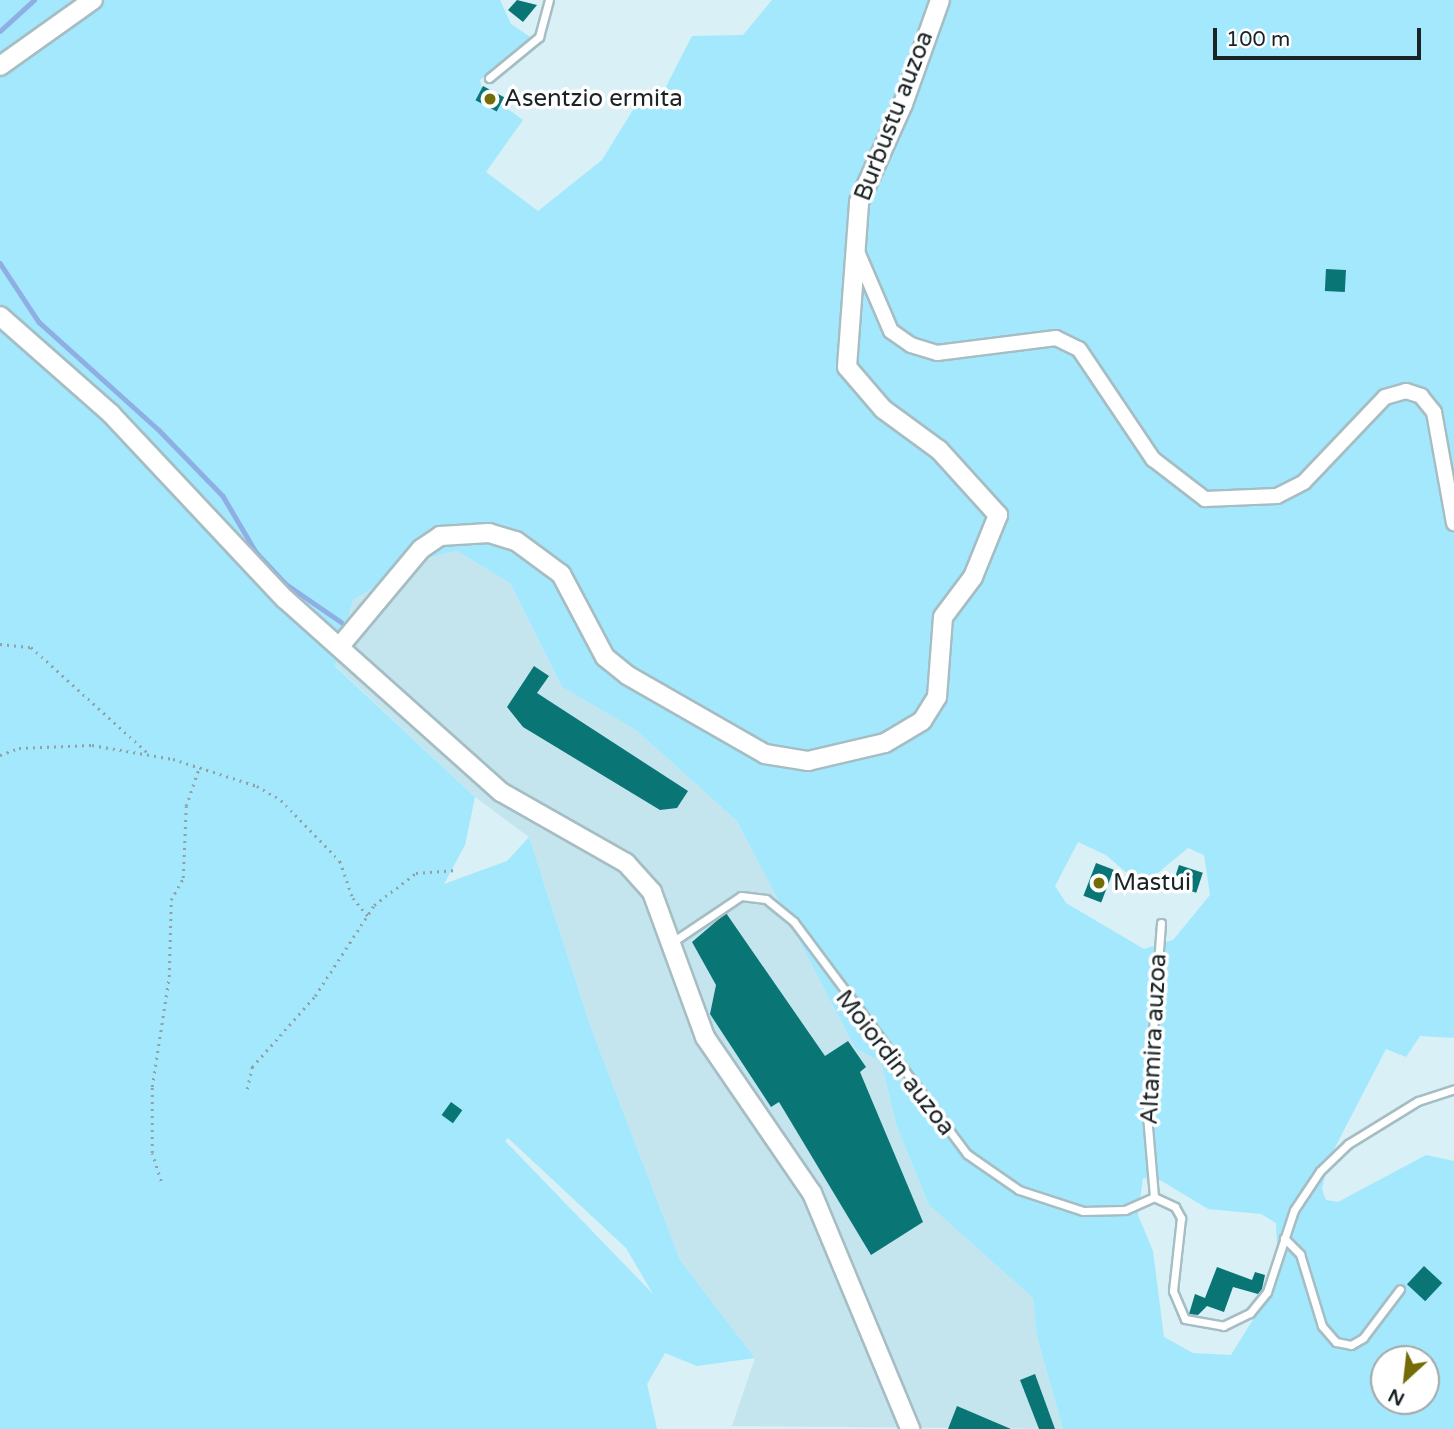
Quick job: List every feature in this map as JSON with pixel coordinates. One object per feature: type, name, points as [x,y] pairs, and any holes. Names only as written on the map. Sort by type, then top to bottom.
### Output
[{"type":"street","points":[[0,66],[93,0]]},
{"type":"street","name":"Burbustu auzoa","points":[[340,646],[421,549],[440,536],[489,533],[516,541],[561,574],[605,657],[627,675],[765,754],[808,761],[885,743],[922,722],[937,697],[943,617],[973,577],[998,515],[939,450],[883,409],[847,367],[851,239],[859,202],[903,104],[940,0]]},
{"type":"street","points":[[851,239],[891,331],[937,353],[1032,337],[1056,338],[1079,349],[1153,459],[1205,499],[1277,496],[1304,482],[1385,397],[1406,391],[1421,396],[1434,412],[1454,523]]},
{"type":"street","points":[[0,316],[111,414],[285,599],[505,795],[626,863],[652,892],[705,1037],[812,1193],[911,1429]]},
{"type":"lane","points":[[489,78],[539,37],[548,0]]},
{"type":"lane","name":"Moiordin auzoa","points":[[670,944],[741,896],[766,899],[794,922],[967,1154],[1019,1190],[1083,1211],[1125,1210],[1154,1197]]},
{"type":"lane","name":"Altamira auzoa","points":[[1154,1197],[1148,1074],[1161,923]]},
{"type":"lane","points":[[1154,1197],[1175,1207],[1181,1218],[1173,1291],[1185,1319],[1223,1326],[1250,1313],[1267,1292],[1284,1238],[1313,1180],[1348,1144],[1418,1101],[1454,1089]]},
{"type":"lane","points":[[1284,1238],[1300,1254],[1322,1325],[1336,1342],[1351,1345],[1363,1338],[1399,1289]]},
{"type":"path","points":[[0,644],[31,647],[149,754]]},
{"type":"path","points":[[0,755],[64,745],[149,754],[199,768],[281,800],[340,861],[353,898],[368,916]]},
{"type":"path","points":[[161,1181],[152,1153],[152,1087],[169,977],[171,901],[183,878],[186,806],[199,768]]},
{"type":"path","points":[[247,1089],[252,1067],[315,996],[368,916],[398,882],[416,873],[457,870]]},
{"type":"shaded area","points":[[0,0],[500,0],[511,24],[533,39],[480,80],[483,91],[523,120],[486,172],[538,211],[602,160],[636,105],[656,106],[692,36],[743,35],[772,0],[1454,0],[1454,1038],[1420,1036],[1406,1057],[1386,1049],[1328,1161],[1322,1189],[1326,1200],[1338,1202],[1426,1155],[1454,1161],[1454,1429],[1063,1429],[1037,1337],[1033,1298],[929,1205],[897,1127],[881,1062],[855,1048],[737,821],[636,730],[562,687],[510,583],[457,551],[424,559],[353,600],[335,666],[475,797],[465,845],[444,884],[507,861],[529,837],[591,1028],[680,1260],[755,1358],[697,1366],[665,1353],[647,1384],[657,1429],[0,1429]],"holes":[[[1078,842],[1106,855],[1142,886],[1188,848],[1204,855],[1210,895],[1173,940],[1144,949],[1066,903],[1055,886]],[[508,1138],[626,1248],[653,1294],[505,1141]],[[1143,1178],[1160,1180],[1208,1209],[1261,1214],[1276,1223],[1277,1245],[1262,1305],[1231,1355],[1193,1353],[1164,1337],[1153,1251],[1138,1215]]]},
{"type":"shaded area","points":[[457,551],[510,583],[562,687],[636,730],[737,821],[855,1048],[881,1062],[897,1127],[929,1205],[1033,1298],[1037,1337],[1063,1429],[732,1426],[755,1358],[680,1260],[591,1028],[529,837],[475,797],[335,665],[353,600],[424,559]]},
{"type":"building","points":[[517,0],[537,5],[523,22],[508,10]]},
{"type":"building","name":"Asentzio ermita","points":[[483,86],[504,97],[497,111],[475,100]]},
{"type":"building","points":[[1326,269],[1346,270],[1345,292],[1325,291]]},
{"type":"building","points":[[534,666],[549,676],[537,693],[688,791],[677,808],[660,810],[523,727],[507,707]]},
{"type":"building","name":"Mastui","points":[[1096,863],[1114,870],[1101,902],[1083,896]]},
{"type":"building","points":[[1179,865],[1203,873],[1196,893],[1173,885]]},
{"type":"building","points":[[726,913],[825,1056],[848,1041],[866,1067],[860,1072],[923,1222],[871,1255],[779,1102],[771,1107],[710,1014],[716,985],[692,942]]},
{"type":"building","points":[[451,1102],[462,1110],[453,1123],[442,1115]]},
{"type":"building","points":[[1424,1266],[1442,1283],[1425,1301],[1407,1284]]},
{"type":"building","points":[[1217,1267],[1252,1280],[1255,1272],[1265,1275],[1262,1289],[1258,1294],[1233,1287],[1224,1312],[1207,1306],[1198,1315],[1189,1314],[1195,1294],[1205,1298]]},
{"type":"building","points":[[1035,1374],[1055,1429],[1039,1429],[1020,1380]]},
{"type":"building","points":[[957,1406],[1011,1429],[948,1429]]},
{"type":"waterway","points":[[0,31],[34,0]]},
{"type":"waterway","points":[[0,263],[39,322],[159,430],[223,496],[256,552],[286,584],[341,622]]},
{"type":"place","name":"Asentzio ermita","points":[[490,99]]},
{"type":"place","name":"Mastui","points":[[1099,883]]}]
